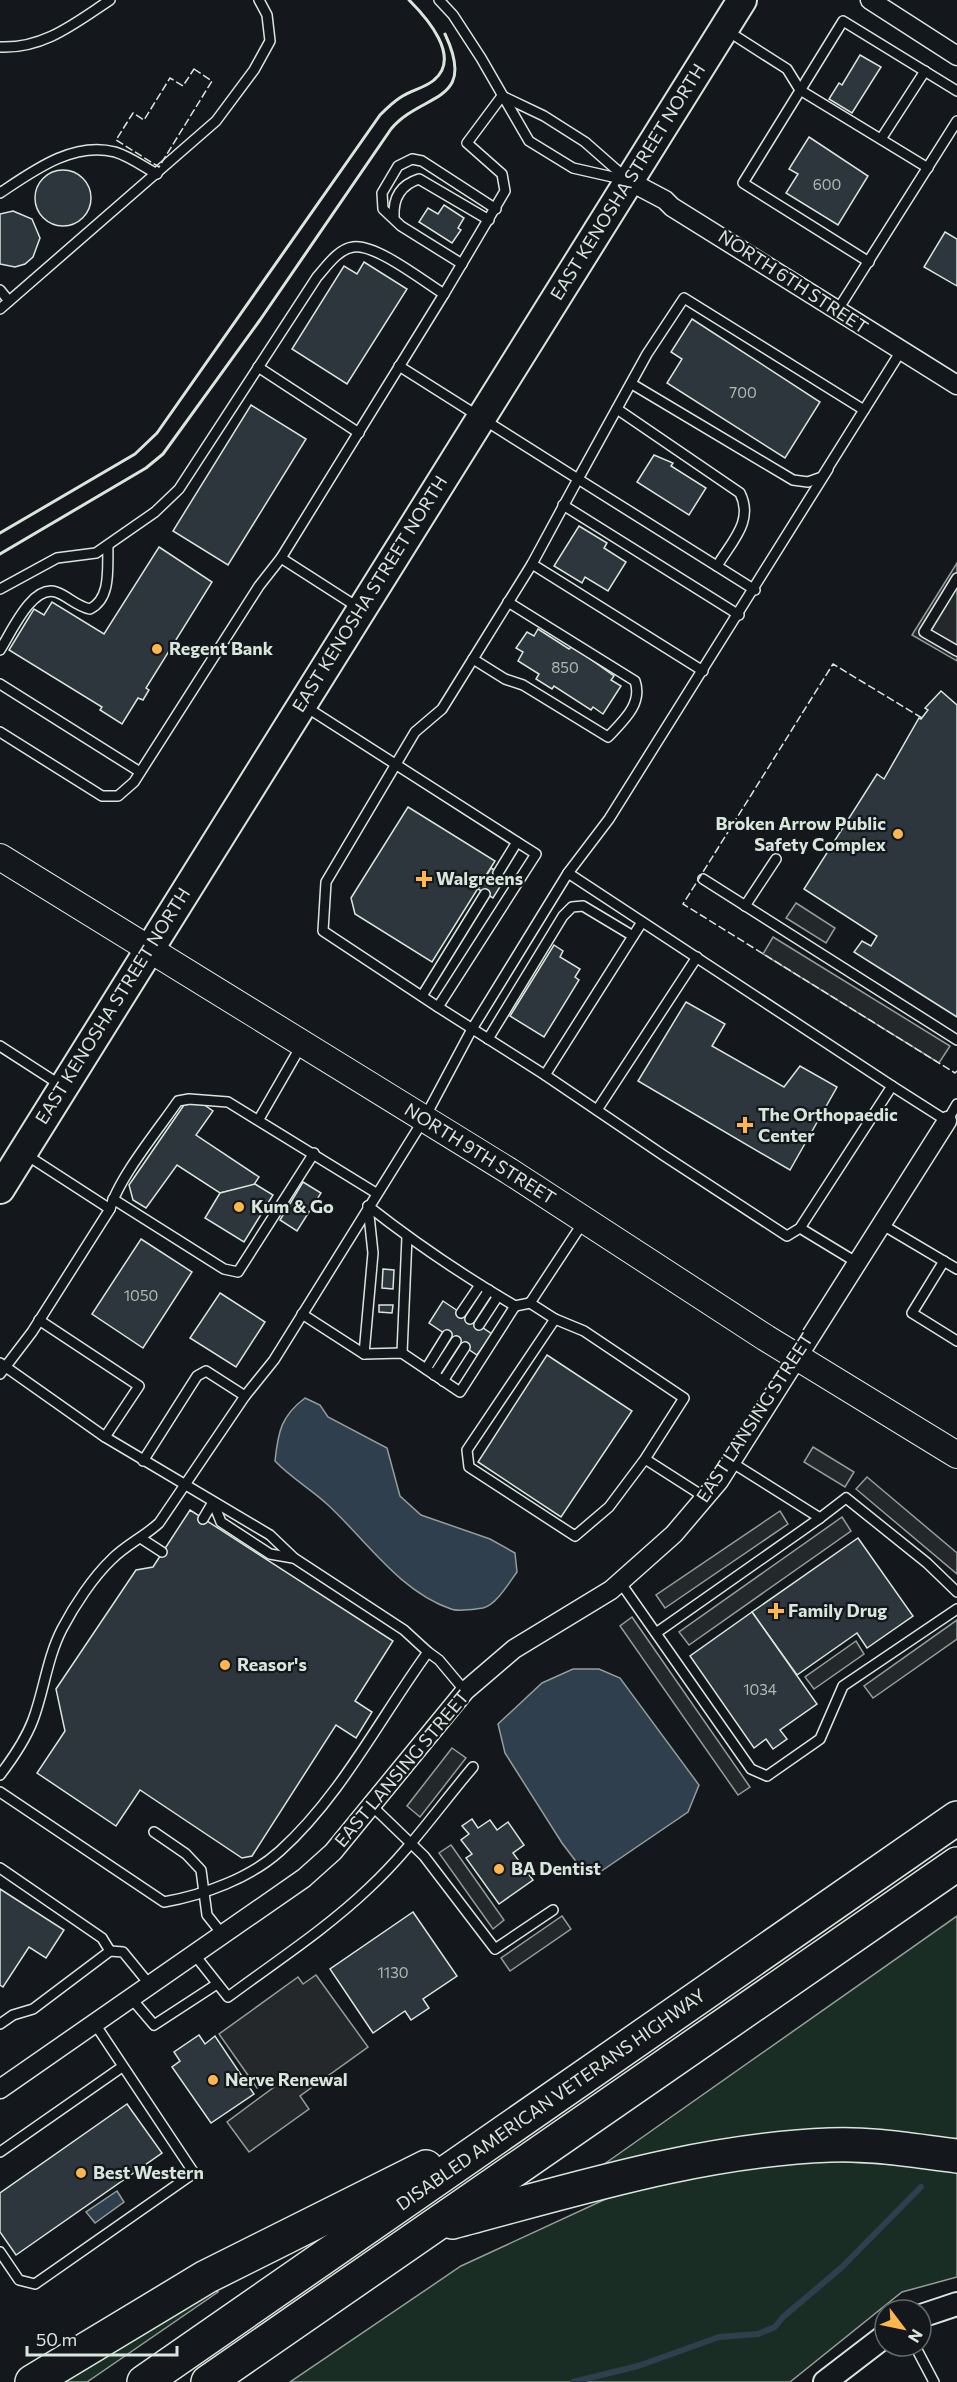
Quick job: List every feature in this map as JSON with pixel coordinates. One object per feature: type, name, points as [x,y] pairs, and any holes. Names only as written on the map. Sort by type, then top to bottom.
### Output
[{"type":"highway","name":"DISABLED AMERICAN VETERANS HIGHWAY","points":[[144,2382],[957,1818]]},
{"type":"highway","name":"DISABLED AMERICAN VETERANS HIGHWAY","points":[[208,2382],[957,1864]]},
{"type":"highway","points":[[32,2382],[206,2277],[532,2114]]},
{"type":"highway","points":[[431,2228],[646,2169],[734,2153],[831,2144],[874,2146],[957,2156]]},
{"type":"main road","name":"EAST KENOSHA STREET NORTH","points":[[0,1189],[742,0]]},
{"type":"main road","name":"NORTH 9TH STREET","points":[[0,857],[424,1119],[957,1455]]},
{"type":"street","points":[[870,0],[957,56]]},
{"type":"street","name":"NORTH 6TH STREET","points":[[629,181],[665,200],[672,207],[837,312],[957,385]]},
{"type":"street","name":"EAST LANSING STREET","points":[[0,2089],[304,1878],[333,1852],[465,1691],[514,1649],[611,1590],[674,1534],[706,1498],[731,1462],[947,1121]]},
{"type":"street","points":[[933,2312],[957,2304]]},
{"type":"street","points":[[825,2382],[873,2345]]},
{"type":"lane","points":[[0,47],[36,44],[60,33],[110,0]]},
{"type":"lane","points":[[0,309],[216,121],[254,70],[270,41],[267,15],[259,0]]},
{"type":"lane","points":[[439,0],[453,15],[481,58],[529,141],[573,168],[629,181]]},
{"type":"lane","points":[[869,262],[742,183],[843,21],[957,91]]},
{"type":"lane","points":[[724,28],[788,69],[800,90],[928,168]]},
{"type":"lane","points":[[881,139],[925,71]]},
{"type":"lane","points":[[502,96],[544,116],[585,141],[629,181]]},
{"type":"lane","points":[[0,732],[102,796],[118,796],[135,782],[259,586],[281,558],[496,209],[505,191],[502,174],[467,142],[502,96]]},
{"type":"lane","points":[[837,312],[957,121]]},
{"type":"lane","points":[[0,193],[47,162],[85,151],[115,152],[157,174]]},
{"type":"lane","points":[[462,264],[401,226],[383,209],[382,194],[398,166],[412,159],[422,161],[496,209]]},
{"type":"lane","points":[[394,217],[393,206],[398,195],[409,182],[419,179],[489,220]]},
{"type":"lane","points":[[0,589],[57,558],[96,553],[155,512],[179,489],[317,276],[340,253],[352,247],[369,247],[444,294]]},
{"type":"lane","points":[[0,290],[9,301]]},
{"type":"lane","points":[[864,410],[684,298],[647,354],[532,564],[442,709],[415,732],[326,882],[323,931],[787,1236],[800,1228],[892,1086]]},
{"type":"lane","points":[[0,1775],[16,1754],[33,1719],[45,1672],[62,1630],[80,1600],[112,1558],[142,1539],[159,1523],[245,1396],[274,1360],[376,1192],[424,1119],[472,1029],[568,873],[609,819],[755,590],[901,351]]},
{"type":"lane","points":[[399,366],[479,419],[755,590]]},
{"type":"lane","points":[[258,367],[358,433]]},
{"type":"lane","points":[[632,384],[793,480],[808,482],[822,477],[828,469]]},
{"type":"lane","points":[[617,409],[740,493],[746,506],[746,519],[717,566]]},
{"type":"lane","points":[[563,505],[739,615]]},
{"type":"lane","points":[[0,650],[34,597],[46,590],[56,592],[80,607],[90,609],[98,605],[105,593],[108,545]]},
{"type":"lane","points":[[281,558],[361,609]]},
{"type":"lane","points":[[532,564],[704,670]]},
{"type":"lane","points":[[957,578],[924,632],[957,651]]},
{"type":"lane","points":[[473,659],[608,737],[627,716],[638,698],[635,681],[508,602]]},
{"type":"lane","points":[[0,684],[141,772]]},
{"type":"lane","points":[[301,704],[536,854],[438,1007]]},
{"type":"lane","points":[[498,873],[517,842]]},
{"type":"lane","points":[[745,906],[776,859]]},
{"type":"lane","points":[[568,873],[947,1121]]},
{"type":"lane","points":[[703,879],[957,1040]]},
{"type":"lane","points":[[422,996],[485,894]]},
{"type":"lane","points":[[488,1040],[563,916],[572,907],[583,906],[633,936]]},
{"type":"lane","points":[[545,1075],[642,922]]},
{"type":"lane","points":[[597,1110],[697,957]]},
{"type":"lane","points":[[259,1119],[302,1044]]},
{"type":"lane","points":[[0,1046],[64,1087]]},
{"type":"lane","points":[[376,1192],[228,1102],[189,1099],[178,1101],[39,1320],[1,1368],[143,1461],[213,1503],[231,1509],[270,1535],[294,1558],[404,1630],[439,1660],[465,1691]]},
{"type":"lane","name":"EAST LANSING STREET","points":[[947,1121],[957,1104]]},
{"type":"lane","points":[[23,1152],[224,1269],[238,1272],[314,1153]]},
{"type":"lane","points":[[368,1206],[407,1237],[498,1296],[515,1306],[530,1303],[555,1319],[584,1331],[684,1398],[645,1459],[609,1507],[575,1536],[469,1467],[467,1450],[555,1319]]},
{"type":"lane","points":[[364,1354],[373,1253],[368,1206]]},
{"type":"lane","points":[[530,1303],[584,1220]]},
{"type":"lane","points":[[881,1224],[957,1269]]},
{"type":"lane","points":[[800,1228],[856,1262]]},
{"type":"lane","points":[[402,1353],[407,1237]]},
{"type":"lane","points":[[944,1261],[912,1313],[957,1341]]},
{"type":"lane","points":[[461,1313],[480,1285]]},
{"type":"lane","points":[[470,1319],[489,1290]]},
{"type":"lane","points":[[479,1325],[498,1296]]},
{"type":"lane","points":[[302,1314],[364,1354],[402,1353],[460,1392],[515,1306]]},
{"type":"lane","points":[[39,1320],[139,1386],[105,1437]]},
{"type":"lane","points":[[430,1372],[452,1338]]},
{"type":"lane","points":[[443,1381],[465,1347]]},
{"type":"lane","points":[[143,1461],[198,1376],[206,1371],[245,1396]]},
{"type":"lane","points":[[645,1459],[706,1498]]},
{"type":"lane","points":[[731,1462],[820,1518]]},
{"type":"lane","points":[[656,1633],[846,1498],[927,1563],[957,1592]]},
{"type":"lane","points":[[204,1519],[213,1503]]},
{"type":"lane","points":[[213,1503],[221,1522],[270,1554],[294,1558]]},
{"type":"lane","points":[[142,1539],[162,1552]]},
{"type":"lane","points":[[620,1582],[751,1769],[767,1776],[820,1739],[843,1686],[957,1609]]},
{"type":"lane","points":[[0,1792],[164,1902],[203,1893],[246,1874],[279,1852],[326,1802],[428,1652]]},
{"type":"lane","points":[[194,1954],[228,1997],[303,1942],[368,1889],[473,1767]]},
{"type":"lane","points":[[371,1805],[411,1841],[495,1949],[552,1910]]},
{"type":"lane","points":[[154,1832],[186,1854],[201,1870],[207,1915],[223,1935]]},
{"type":"lane","points":[[0,1868],[102,1938],[110,1951]]},
{"type":"lane","points":[[0,2024],[13,2015],[33,2009],[110,1951],[123,1952],[150,1985]]},
{"type":"lane","points":[[131,1998],[154,2025],[217,1984]]},
{"type":"lane","points":[[0,2252],[19,2280],[35,2284],[194,2174],[94,2024]]},
{"type":"lane","points":[[0,2152],[122,2067]]},
{"type":"lane","points":[[921,2358],[934,2382]]},
{"type":"green space","points":[[957,1916],[957,2147],[600,2167]]},
{"type":"green space","points":[[795,2159],[916,2166],[957,2173],[957,2277],[902,2292],[895,2298],[873,2298],[873,2315],[790,2382],[290,2382],[461,2266],[608,2198],[710,2172]]},
{"type":"green space","points":[[207,2288],[218,2292],[87,2382],[60,2382]]},
{"type":"shaded area","points":[[957,563],[957,661],[912,635]]},
{"type":"shaded area","points":[[796,903],[835,928],[826,943],[786,918]]},
{"type":"shaded area","points":[[773,937],[950,1046],[939,1063],[763,954]]},
{"type":"shaded area","points":[[813,1447],[854,1472],[845,1487],[804,1462]]},
{"type":"shaded area","points":[[867,1477],[957,1553],[957,1574],[856,1489]]},
{"type":"shaded area","points":[[780,1511],[788,1524],[665,1608],[656,1595]]},
{"type":"shaded area","points":[[842,1517],[851,1531],[689,1645],[679,1632]]},
{"type":"shaded area","points":[[632,1617],[750,1787],[738,1795],[620,1626]]},
{"type":"shaded area","points":[[957,1620],[957,1639],[873,1698],[864,1686]]},
{"type":"shaded area","points":[[856,1641],[864,1654],[814,1689],[805,1677]]},
{"type":"shaded area","points":[[452,1748],[466,1758],[420,1817],[407,1806]]},
{"type":"shaded area","points":[[451,1845],[504,1920],[493,1929],[439,1853]]},
{"type":"shaded area","points":[[562,1916],[571,1929],[510,1971],[501,1958]]},
{"type":"shaded area","points":[[316,1975],[368,2047],[300,2096],[309,2109],[249,2152],[227,2122],[274,2087],[269,2080],[257,2088],[219,2034],[298,1977],[303,1984]]},
{"type":"water","points":[[305,1398],[320,1405],[328,1417],[387,1448],[400,1496],[421,1515],[490,1539],[515,1553],[517,1572],[493,1603],[483,1608],[454,1610],[432,1601],[415,1590],[384,1563],[328,1505],[275,1461],[282,1425],[291,1411]]},
{"type":"water","points":[[573,1669],[599,1669],[620,1678],[699,1785],[688,1812],[597,1874],[584,1872],[562,1843],[505,1753],[498,1724],[542,1683]]},
{"type":"water","points":[[117,2191],[124,2202],[95,2223],[86,2212]]},
{"type":"building","points":[[860,55],[881,67],[852,113],[829,99],[839,83],[842,85]]},
{"type":"building","points":[[809,137],[868,176],[838,225],[786,193],[798,174],[789,169]]},
{"type":"building","points":[[63,170],[74,172],[83,178],[89,187],[91,198],[89,209],[83,218],[74,224],[63,226],[52,224],[43,218],[37,209],[35,198],[37,187],[43,178],[52,172]]},
{"type":"building","points":[[444,205],[464,218],[458,228],[461,230],[452,243],[419,222],[428,208],[438,214]]},
{"type":"building","points":[[13,211],[32,219],[40,238],[33,257],[25,264],[15,267],[0,264],[0,214]]},
{"type":"building","points":[[945,232],[957,239],[957,286],[924,267]]},
{"type":"building","points":[[364,262],[407,289],[347,384],[292,349],[344,266],[357,274]]},
{"type":"building","points":[[692,319],[820,402],[785,458],[667,383],[682,359],[671,352]]},
{"type":"building","points":[[251,405],[306,439],[228,565],[173,531]]},
{"type":"building","points":[[654,455],[673,463],[671,466],[706,488],[689,515],[637,482]]},
{"type":"building","points":[[579,526],[607,543],[604,548],[626,562],[608,591],[585,577],[582,583],[554,566]]},
{"type":"building","points":[[159,547],[212,582],[146,688],[149,690],[143,700],[138,698],[122,724],[100,710],[102,707],[9,650],[34,609],[44,615],[52,602],[104,634]]},
{"type":"building","points":[[538,629],[569,649],[572,646],[614,676],[611,680],[621,686],[603,714],[593,707],[591,710],[554,686],[552,689],[536,679],[539,674],[518,661],[523,652],[516,648],[527,632],[534,636]]},
{"type":"building","name":"Broken Arrow Public Safety Complex","points":[[941,691],[957,705],[957,1017],[854,952],[862,941],[871,946],[877,936],[804,889],[877,774],[884,779],[919,718],[921,719],[928,710],[925,708]]},
{"type":"building","name":"Walgreens","points":[[408,807],[495,861],[432,962],[355,914],[351,898]]},
{"type":"building","points":[[491,868],[506,877],[493,898],[478,889]]},
{"type":"building","points":[[554,945],[563,951],[560,957],[580,969],[575,977],[579,980],[544,1037],[510,1016]]},
{"type":"building","points":[[686,1002],[725,1024],[712,1046],[784,1087],[800,1066],[837,1087],[790,1170],[638,1081]]},
{"type":"building","name":"Kum & Go","points":[[200,1102],[213,1111],[196,1135],[259,1177],[253,1186],[220,1193],[177,1165],[146,1208],[133,1200],[129,1185],[184,1105]]},
{"type":"building","points":[[303,1182],[321,1193],[297,1231],[280,1220]]},
{"type":"building","name":"Kum & Go","points":[[255,1184],[273,1195],[244,1242],[205,1218],[220,1193]]},
{"type":"building","points":[[141,1239],[192,1272],[143,1348],[92,1314]]},
{"type":"building","points":[[383,1269],[394,1270],[393,1289],[382,1288]]},
{"type":"building","points":[[220,1293],[265,1322],[236,1367],[190,1338]]},
{"type":"building","points":[[443,1301],[492,1334],[477,1355],[429,1323]]},
{"type":"building","points":[[379,1305],[393,1305],[392,1313],[379,1312]]},
{"type":"building","points":[[547,1355],[632,1411],[561,1517],[478,1462]]},
{"type":"building","name":"Reasor's","points":[[190,1510],[393,1641],[355,1701],[372,1712],[356,1738],[336,1725],[252,1856],[242,1858],[140,1790],[116,1826],[37,1773],[65,1731],[56,1689],[136,1570],[153,1567]]},
{"type":"building","points":[[858,1538],[913,1616],[867,1648],[857,1633],[797,1675],[752,1612]]},
{"type":"building","points":[[752,1612],[817,1704],[780,1730],[787,1739],[773,1749],[766,1739],[754,1748],[690,1656]]},
{"type":"building","name":"BA Dentist","points":[[472,1819],[478,1828],[490,1820],[497,1830],[508,1822],[524,1845],[513,1853],[533,1880],[499,1904],[466,1858],[472,1854],[461,1840],[469,1834],[462,1826]]},
{"type":"building","points":[[0,1889],[64,1930],[46,1958],[29,1947],[3,1987],[0,1985]]},
{"type":"building","points":[[413,1912],[457,1976],[423,1999],[429,2008],[411,2020],[405,2011],[373,2033],[330,1969]]},
{"type":"building","name":"Nerve Renewal","points":[[199,2035],[205,2044],[215,2036],[254,2094],[211,2123],[172,2067],[180,2061],[174,2052]]},
{"type":"building","name":"Best Western","points":[[127,2104],[162,2153],[16,2255],[0,2232],[0,2193]]},
{"type":"waterway","points":[[573,2382],[638,2366],[719,2337],[758,2334],[775,2327],[783,2317],[841,2268],[921,2187]]},
{"type":"fence","points":[[194,69],[212,81],[159,167],[116,140],[133,113],[144,120],[170,78],[183,86],[194,69]]},
{"type":"fence","points":[[922,718],[833,664],[683,904],[955,1073],[957,1071]]},
{"type":"wall","points":[[0,533],[135,454],[157,433],[380,115],[392,103],[430,83],[442,71],[443,49],[438,38],[424,16],[409,0]]},
{"type":"wall","points":[[0,554],[146,468],[163,454],[260,320],[391,129],[404,117],[442,94],[451,85],[455,73],[453,57],[445,34]]},
{"type":"place","name":"Regent Bank","points":[[157,649]]},
{"type":"place","name":"Broken Arrow Public Safety Complex","points":[[898,834]]},
{"type":"place","name":"Walgreens","points":[[424,879]]},
{"type":"place","name":"The Orthopaedic Center","points":[[745,1125]]},
{"type":"place","name":"Kum & Go","points":[[239,1207]]},
{"type":"place","name":"Family Drug","points":[[776,1611]]},
{"type":"place","name":"Reasor's","points":[[225,1665]]},
{"type":"place","name":"BA Dentist","points":[[499,1869]]},
{"type":"place","name":"Nerve Renewal","points":[[213,2080]]},
{"type":"place","name":"Best Western","points":[[81,2173]]}]
